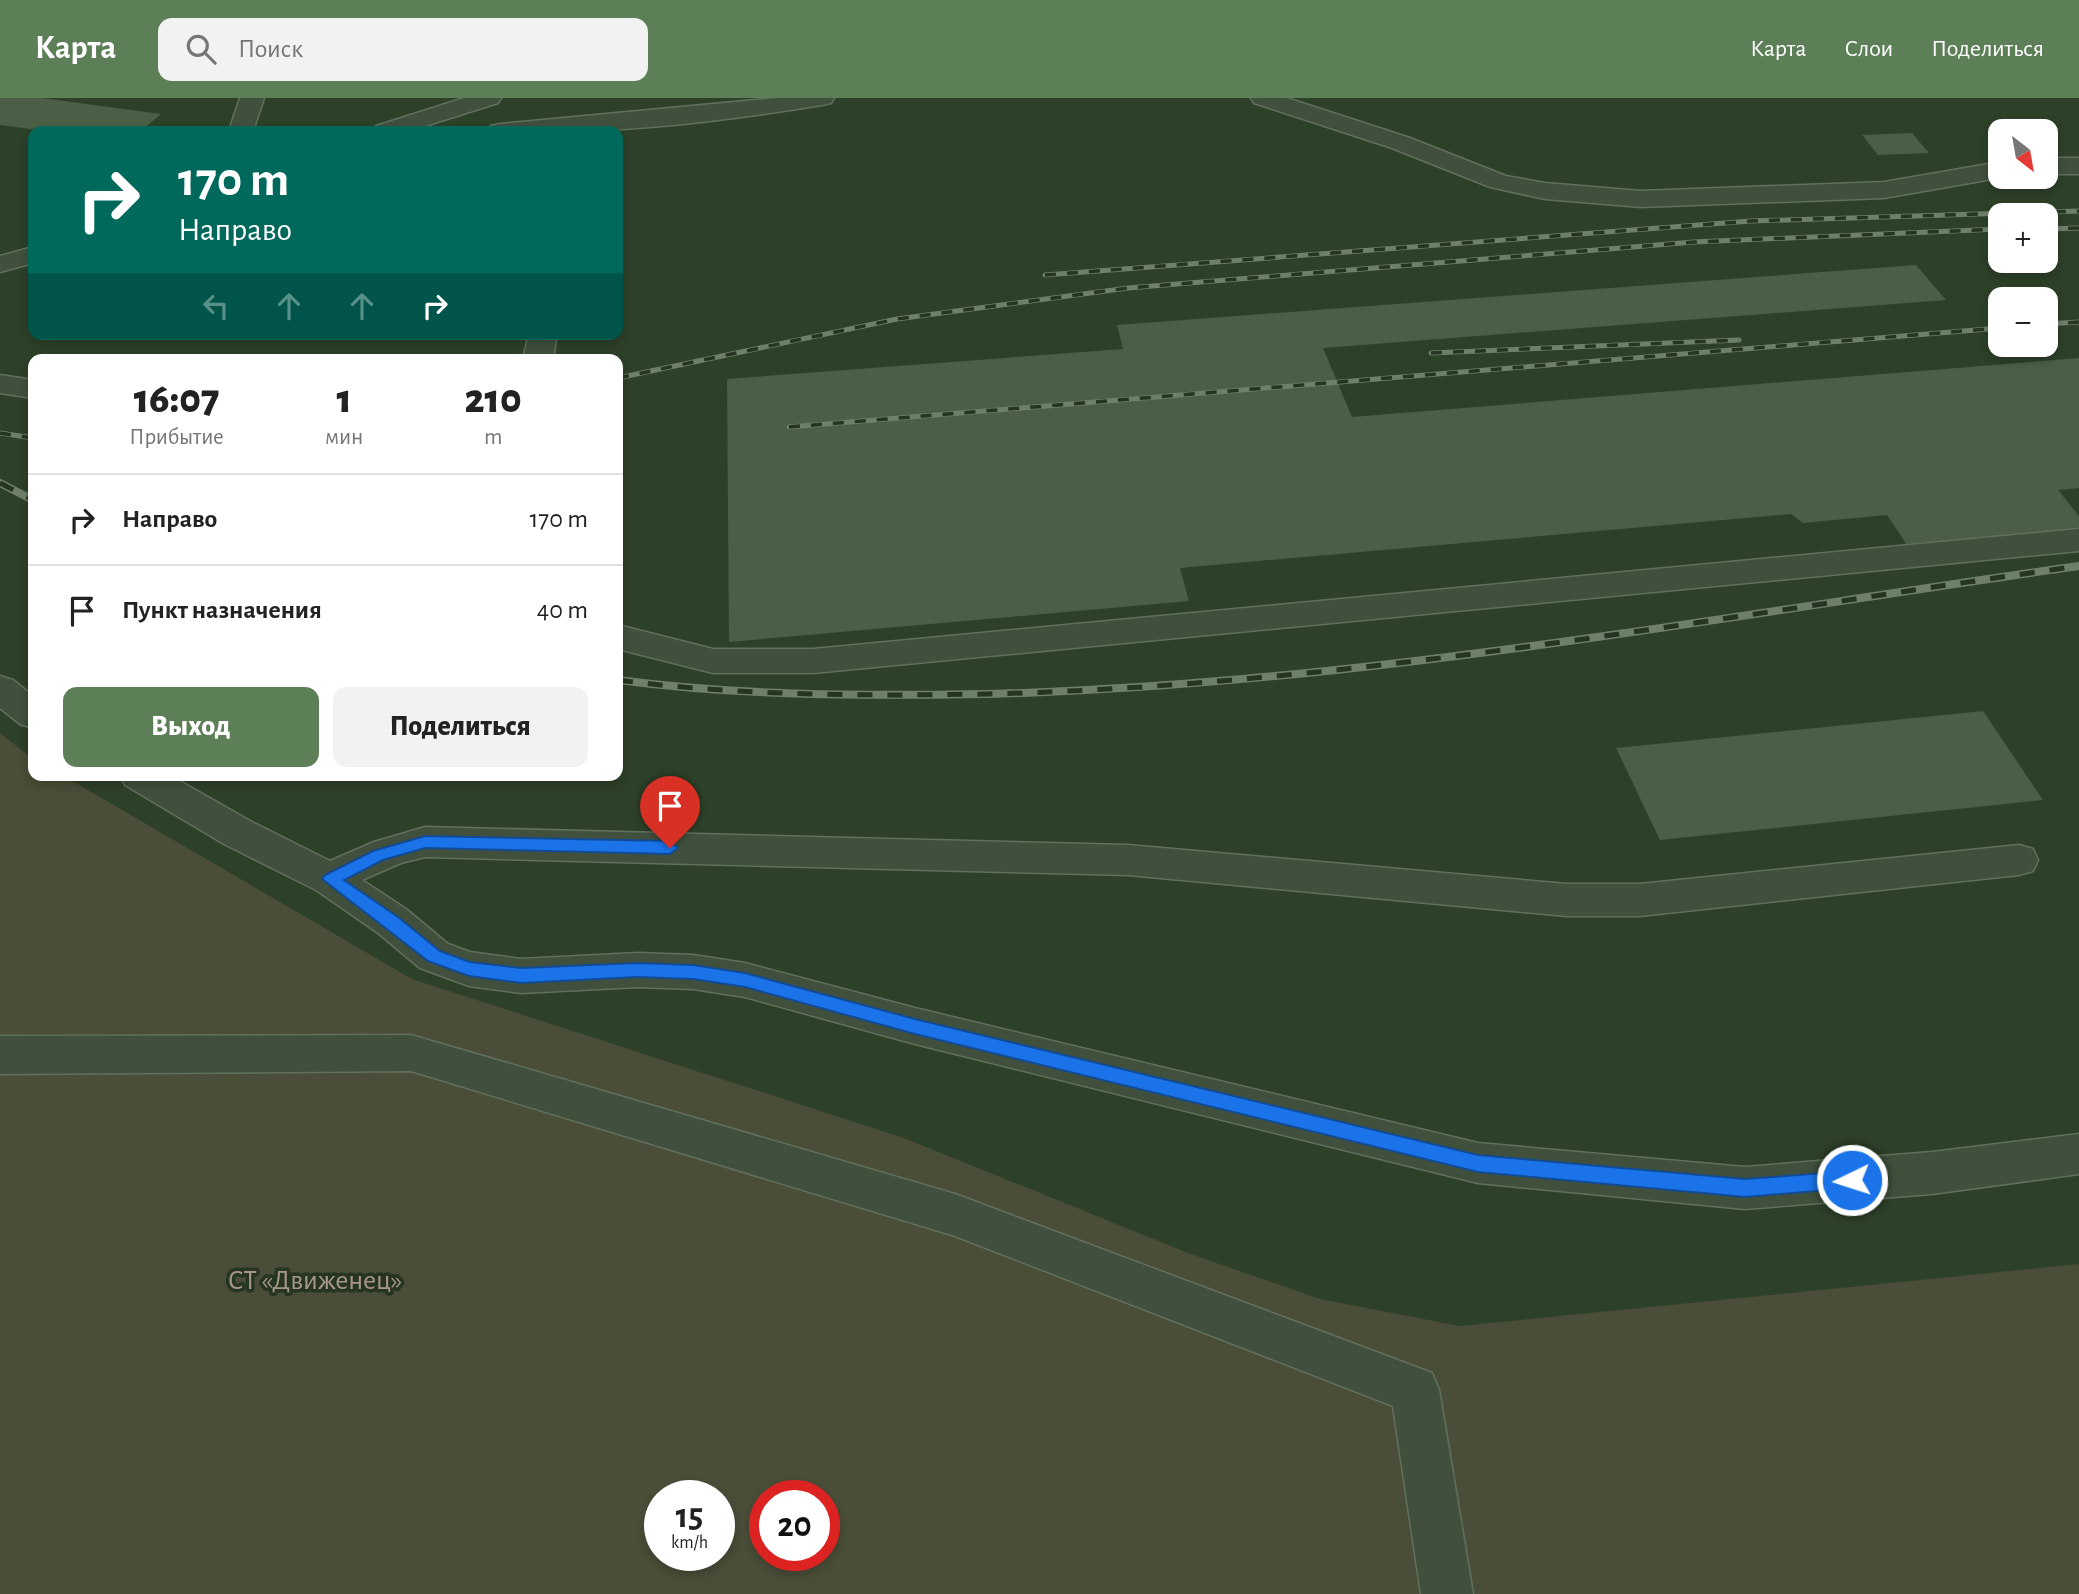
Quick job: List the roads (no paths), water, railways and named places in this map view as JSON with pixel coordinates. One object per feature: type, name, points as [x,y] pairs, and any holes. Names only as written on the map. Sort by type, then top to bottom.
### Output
[{"type":"lane","points":[[244,126],[252,98]]},
{"type":"lane","points":[[401,126],[489,98]]},
{"type":"lane","points":[[560,126],[739,111],[821,98]]},
{"type":"lane","points":[[1264,98],[1401,143],[1499,182],[1545,191],[1641,199],[1884,190],[1939,183],[1988,173]]},
{"type":"lane","points":[[2058,166],[2079,166]]},
{"type":"lane","points":[[0,264],[28,256]]},
{"type":"lane","points":[[0,384],[28,388]]},
{"type":"lane","points":[[623,638],[713,661],[813,661],[2079,540]]},
{"type":"lane","points":[[0,690],[20,719]]},
{"type":"lane","points":[[148,781],[238,833],[330,879],[393,921],[434,956],[469,969],[521,975],[638,970],[693,972],[745,980],[915,1026],[1478,1163],[1745,1188],[1932,1173],[2079,1154]]},
{"type":"lane","points":[[330,879],[361,862],[396,848],[425,842],[1128,860],[1567,900],[1640,900],[2019,860]]},
{"type":"lane","points":[[0,1055],[411,1053],[955,1215],[1415,1390],[1447,1594]]},
{"type":"railway","points":[[1045,275],[1751,221],[2079,211]]},
{"type":"railway","points":[[2058,229],[2079,228]]},
{"type":"railway","points":[[623,377],[897,319],[1128,288],[1694,242],[1988,230]]},
{"type":"railway","points":[[2058,323],[2079,322]]},
{"type":"railway","points":[[789,427],[1988,329]]},
{"type":"railway","points":[[1431,353],[1739,340]]},
{"type":"railway","points":[[0,433],[28,437]]},
{"type":"railway","points":[[0,483],[28,497]]},
{"type":"railway","points":[[623,681],[802,694],[987,694],[1125,688],[1262,677],[1534,646],[2079,566]]},
{"type":"park label","name":"СТ «Движенец»","points":[[315,1279]]}]
